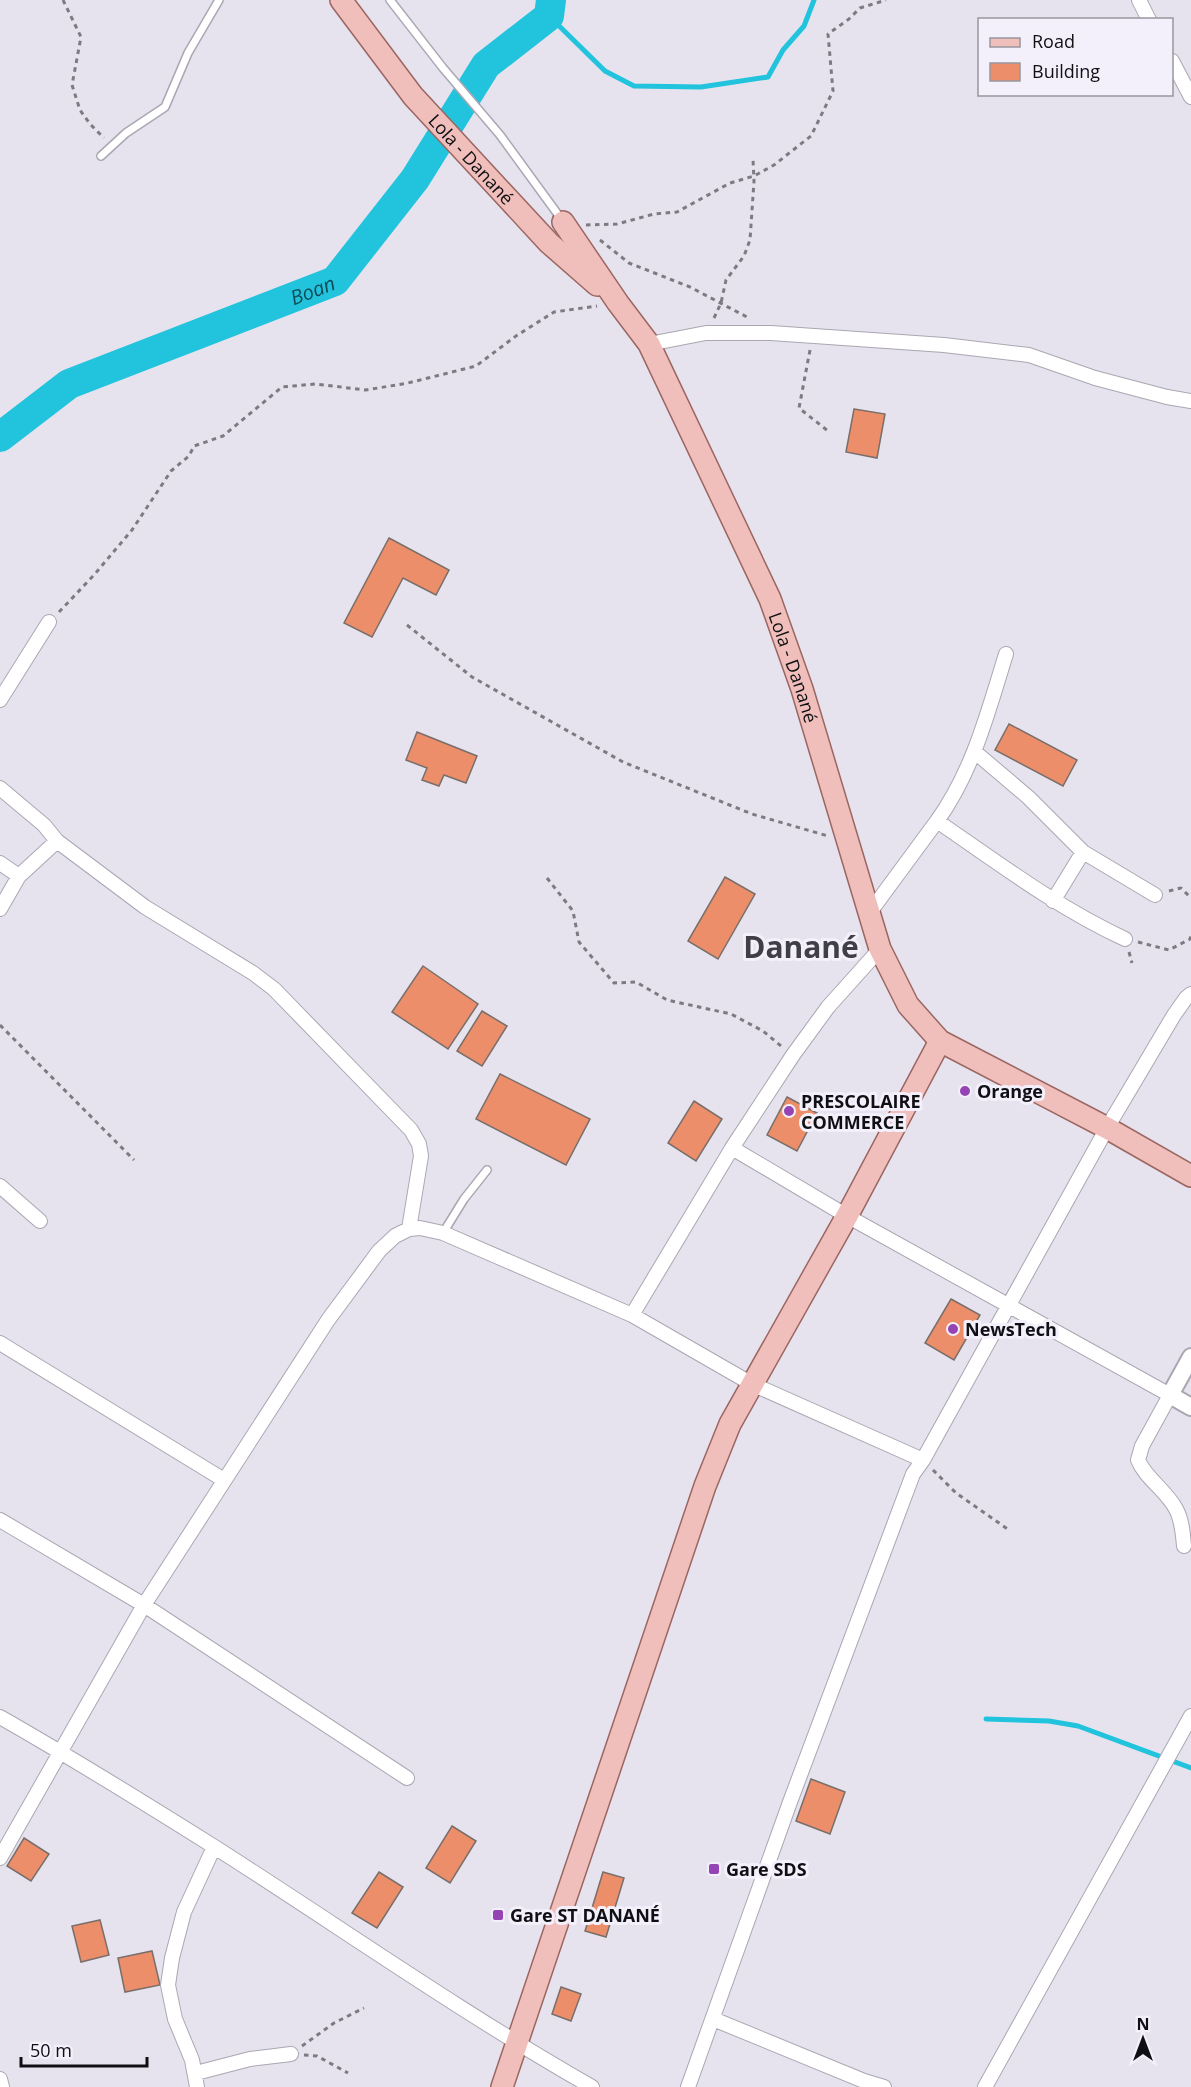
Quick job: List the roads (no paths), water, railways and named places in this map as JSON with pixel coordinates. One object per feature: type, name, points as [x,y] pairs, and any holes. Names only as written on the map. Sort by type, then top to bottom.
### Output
[{"type":"main road","name":"Lola - Danané","points":[[341,0],[413,96],[474,164],[549,243],[618,303]]},
{"type":"main road","name":"Lola - Danané","points":[[563,222],[649,344],[770,599],[802,689],[870,912],[879,949],[908,1005],[940,1041]]},
{"type":"main road","points":[[502,2087],[705,1486],[730,1424],[847,1216],[940,1041],[1107,1128],[1191,1176]]},
{"type":"street","points":[[1139,0],[1148,18]]},
{"type":"street","points":[[1173,63],[1191,97]]},
{"type":"street","points":[[649,344],[706,333],[771,333],[944,345],[1029,355],[1095,378],[1191,401]]},
{"type":"street","points":[[0,700],[49,622]]},
{"type":"street","points":[[870,912],[949,804],[975,752],[1006,654]]},
{"type":"street","points":[[975,752],[1028,797],[1083,852],[1155,895]]},
{"type":"street","points":[[0,788],[44,825],[57,841],[145,907],[253,973],[274,989],[411,1130],[419,1144],[422,1156],[409,1229]]},
{"type":"street","points":[[937,821],[1053,901],[1125,939]]},
{"type":"street","points":[[0,909],[19,876],[57,841]]},
{"type":"street","points":[[1053,901],[1083,852]]},
{"type":"street","points":[[0,863],[19,876]]},
{"type":"street","points":[[632,1315],[732,1148],[793,1055],[828,1007],[879,949]]},
{"type":"street","points":[[688,2087],[790,1802],[913,1474],[923,1460],[1107,1128],[1174,1015],[1191,994]]},
{"type":"street","points":[[732,1148],[847,1216],[1191,1407]]},
{"type":"street","points":[[0,1186],[40,1221]]},
{"type":"street","points":[[0,1858],[144,1605],[328,1320],[387,1243],[409,1229],[420,1228],[443,1233],[632,1315],[752,1384],[923,1460]]},
{"type":"street","points":[[0,1343],[224,1480]]},
{"type":"street","points":[[1184,1546],[1182,1526],[1176,1509],[1144,1471],[1138,1460],[1142,1446],[1191,1357]]},
{"type":"street","points":[[0,1520],[144,1605],[407,1778]]},
{"type":"street","points":[[985,2087],[1191,1716]]},
{"type":"street","points":[[0,1717],[214,1847],[517,2044],[592,2087]]},
{"type":"street","points":[[197,2087],[196,2073],[175,2019],[168,1985],[172,1958],[184,1912],[214,1847]]},
{"type":"street","points":[[713,2019],[863,2084],[884,2087]]},
{"type":"street","points":[[196,2073],[250,2059],[291,2054]]},
{"type":"street","points":[[0,2079],[2,2087]]},
{"type":"lane","points":[[101,156],[126,134],[165,107],[188,53],[219,0]]},
{"type":"lane","name":"Lola - Danané","points":[[390,0],[443,68],[500,135],[563,222]]},
{"type":"lane","points":[[443,1233],[464,1199],[487,1170]]},
{"type":"waterway","name":"Boan","points":[[0,437],[69,384],[335,281],[415,179],[486,65],[549,16],[551,0]]},
{"type":"waterway","points":[[549,16],[605,71],[634,86],[701,87],[768,77],[783,50],[804,26],[814,0]]},
{"type":"waterway","points":[[986,1719],[1049,1721],[1078,1726],[1191,1768]]},
{"type":"place","name":"Orange","points":[[965,1091]]},
{"type":"place","name":"PRESCOLAIRE COMMERCE","points":[[789,1111]]},
{"type":"place","name":"NewsTech","points":[[953,1329]]},
{"type":"place","name":"Gare SDS","points":[[714,1869]]},
{"type":"place","name":"Gare ST DANANÉ","points":[[498,1915]]},
{"type":"district","name":"Danané","points":[[801,946]]}]
